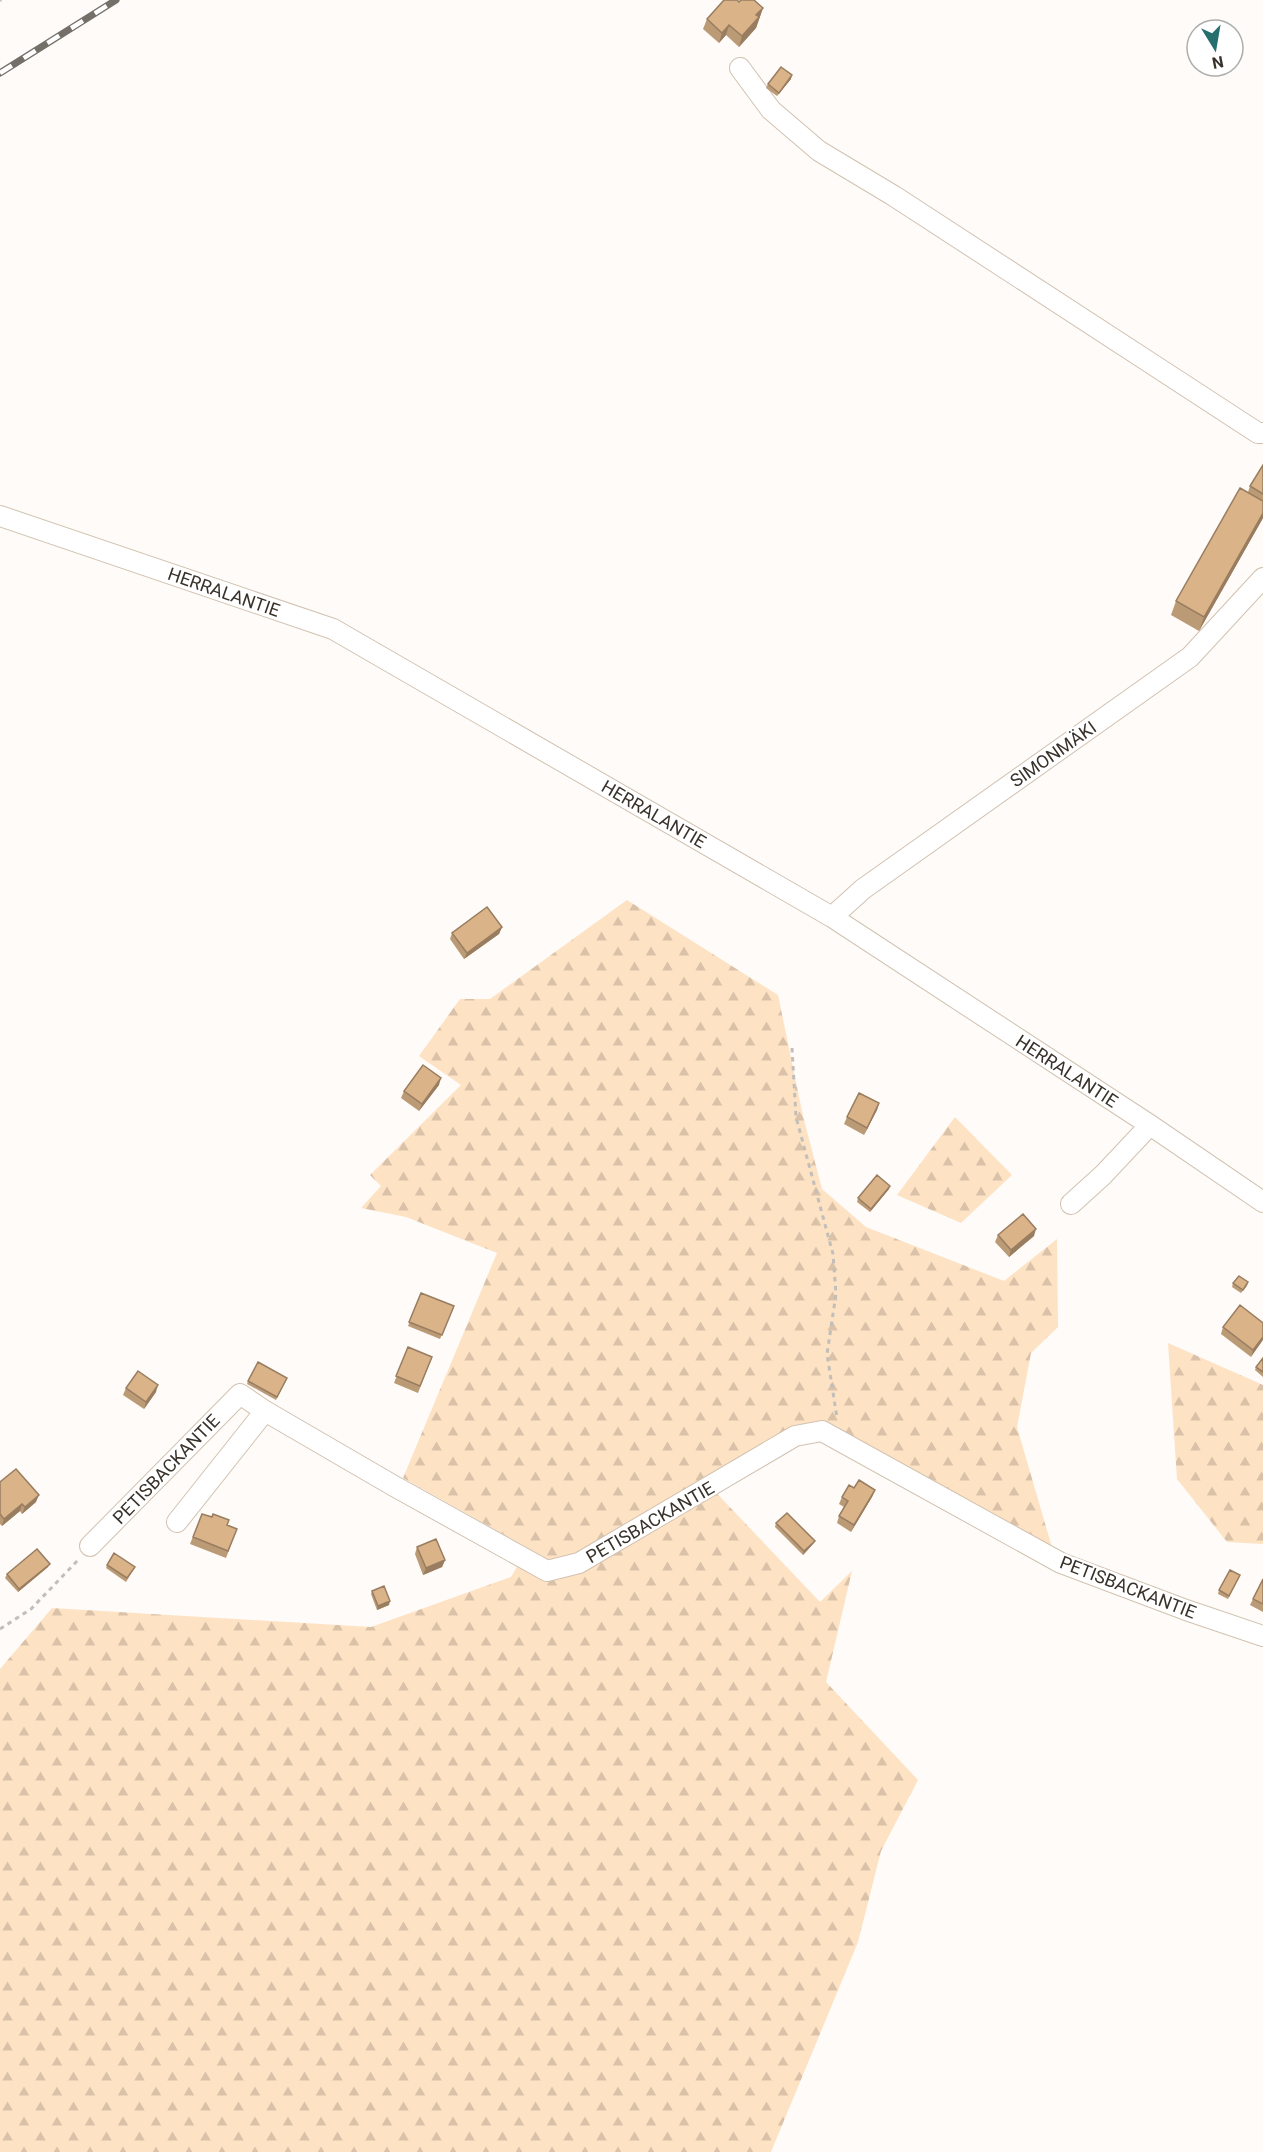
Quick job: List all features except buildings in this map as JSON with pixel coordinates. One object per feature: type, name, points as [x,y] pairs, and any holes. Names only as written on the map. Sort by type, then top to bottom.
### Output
[{"type":"street","points":[[740,68],[771,110],[819,151],[904,203],[1258,433],[1263,433]]},
{"type":"street","name":"HERRALANTIE","points":[[0,516],[333,629],[832,917],[1150,1125],[1263,1202]]},
{"type":"street","name":"SIMONMÄKI","points":[[832,917],[863,889],[1190,657],[1263,578]]},
{"type":"street","points":[[1071,1204],[1103,1175],[1150,1125]]},
{"type":"street","name":"PETISBACKANTIE","points":[[90,1546],[240,1394],[265,1411],[547,1571],[579,1563],[795,1437],[822,1431],[1062,1563],[1186,1610],[1263,1636]]},
{"type":"street","points":[[177,1522],[265,1411]]},
{"type":"path","points":[[792,1048],[796,1117],[833,1254],[836,1294],[827,1354],[836,1404],[838,1440]]},
{"type":"path","points":[[0,1629],[32,1609],[90,1546]]},
{"type":"green space","points":[[627,900],[778,995],[803,1116],[822,1189],[866,1227],[1004,1281],[1057,1239],[1058,1327],[1031,1353],[1017,1427],[1053,1551],[822,1425],[706,1482],[820,1602],[852,1571],[826,1682],[918,1780],[881,1851],[858,1942],[771,2152],[0,2152],[0,1669],[52,1608],[371,1627],[511,1577],[528,1548],[403,1478],[497,1253],[406,1217],[361,1208],[381,1186],[370,1175],[461,1085],[419,1056],[460,999],[490,999]]},
{"type":"green space","points":[[955,1117],[1012,1175],[961,1223],[897,1195]]},
{"type":"green space","points":[[1168,1343],[1263,1385],[1263,1544],[1227,1542],[1177,1479]]},
{"type":"railway","points":[[0,73],[116,0]]}]
